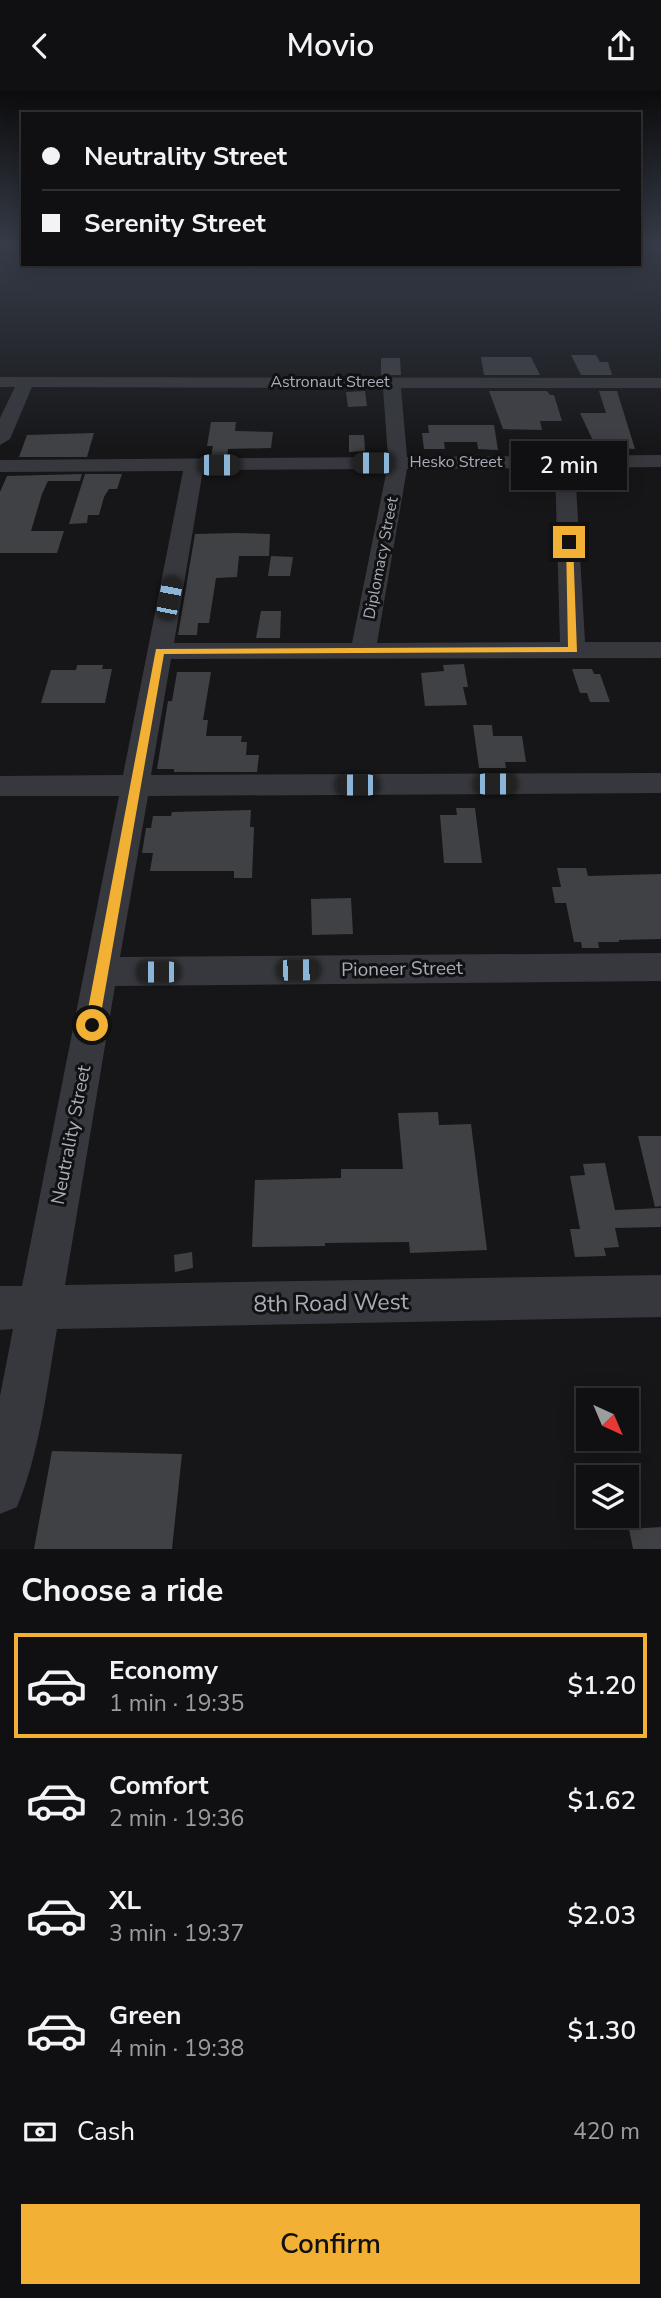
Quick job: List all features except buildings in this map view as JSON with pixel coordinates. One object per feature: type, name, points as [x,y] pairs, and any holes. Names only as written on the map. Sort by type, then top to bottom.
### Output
[{"type":"street","name":"Astronaut Street","points":[[0,382],[661,383]]},
{"type":"street","points":[[0,439],[26,382]]},
{"type":"street","name":"Diplomacy Street","points":[[363,650],[398,463],[392,383]]},
{"type":"street","points":[[565,461],[573,650]]},
{"type":"street","name":"Hesko Street","points":[[0,466],[661,461]]},
{"type":"street","name":"Neutrality Street","points":[[0,1490],[24,1391],[20,1308],[102,972],[194,465]]},
{"type":"street","points":[[159,651],[661,650]]},
{"type":"street","points":[[0,786],[661,783]]},
{"type":"street","name":"Pioneer Street","points":[[102,972],[661,967]]},
{"type":"street","name":"8th Road West","points":[[20,1308],[661,1296]]},
{"type":"route","points":[[92,1025],[159,651],[573,650],[569,542]]}]
